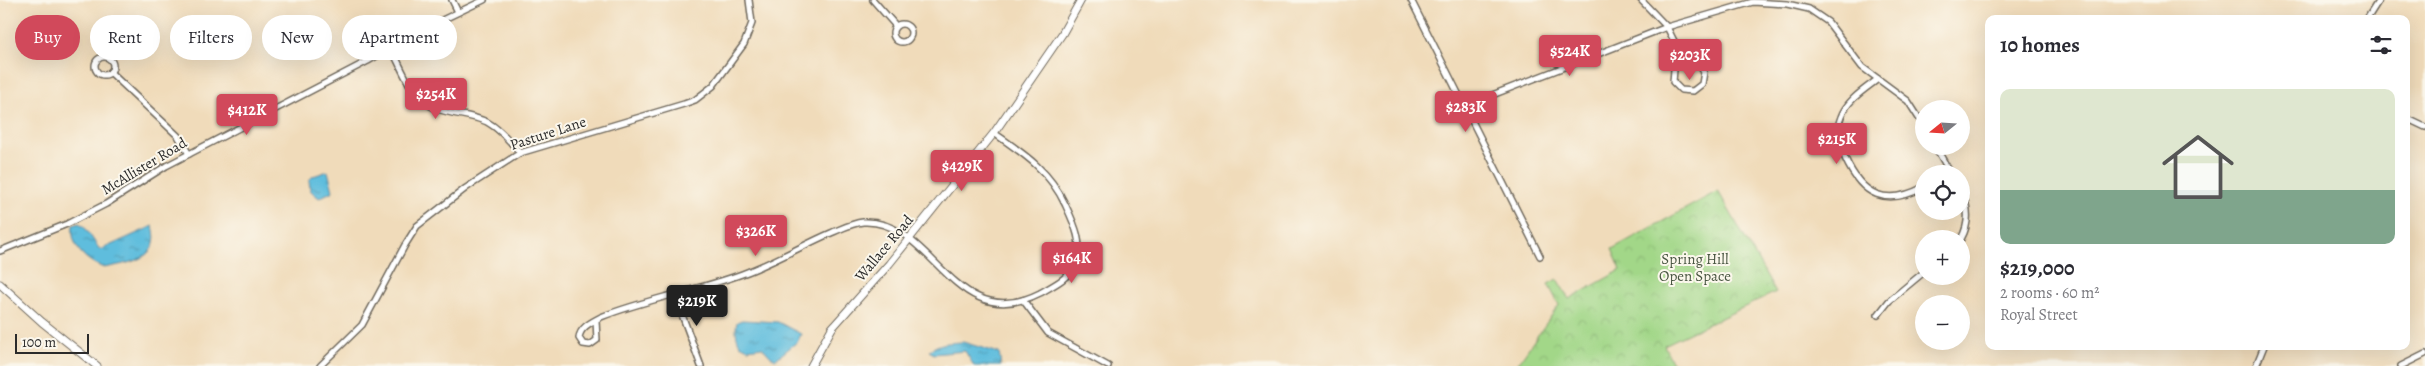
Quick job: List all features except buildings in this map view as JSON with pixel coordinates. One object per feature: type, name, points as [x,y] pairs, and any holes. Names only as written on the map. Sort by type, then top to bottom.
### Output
[{"type":"street","points":[[452,0],[458,12]]},
{"type":"street","name":"McAllister Road","points":[[452,15],[484,0]]},
{"type":"street","name":"Pasture Lane","points":[[320,366],[362,325],[417,226],[482,177],[520,153],[684,104],[704,94],[720,77],[750,34],[752,23],[749,0]]},
{"type":"street","points":[[873,0],[896,26]]},
{"type":"street","name":"Wallace Road","points":[[811,366],[832,328],[878,278],[994,133],[1062,34],[1080,0]]},
{"type":"street","points":[[1411,0],[1540,256]]},
{"type":"street","points":[[1641,0],[1667,27],[1676,45],[1698,63],[1704,72],[1702,84],[1693,91],[1681,90],[1673,82],[1676,45]]},
{"type":"street","points":[[2369,15],[2378,0]]},
{"type":"street","points":[[1464,106],[1667,27],[1698,19],[1741,3],[1764,2],[1798,5],[1809,9],[1828,22],[1854,59],[1908,101],[1915,112]]},
{"type":"street","name":"McAllister Road","points":[[0,251],[66,224],[106,204],[157,171],[368,60]]},
{"type":"street","points":[[397,60],[412,87],[422,100],[442,111],[486,122],[504,136],[520,153]]},
{"type":"street","points":[[110,72],[178,136],[189,154]]},
{"type":"street","points":[[1878,79],[1854,98],[1841,116],[1838,139],[1857,180],[1875,194],[1886,197],[1904,196],[1915,191]]},
{"type":"street","points":[[2410,120],[2425,127]]},
{"type":"street","points":[[596,320],[597,340],[590,345],[584,344],[579,338],[581,330],[596,320],[743,274],[830,234],[862,222],[873,222],[894,228],[910,239],[930,260],[970,292],[991,301],[1009,302],[1023,300],[1056,284],[1073,269],[1078,259],[1077,236],[1069,214],[1051,179],[1030,159],[994,133]]},
{"type":"street","points":[[1878,316],[1889,301],[1915,279]]},
{"type":"street","points":[[0,284],[42,322],[97,366]]},
{"type":"street","points":[[675,296],[701,366]]},
{"type":"street","points":[[1023,300],[1048,333],[1108,366]]},
{"type":"street","points":[[2256,366],[2262,350]]},
{"type":"street","points":[[2401,366],[2425,354]]},
{"type":"green space","name":"Spring Hill Open Space","points":[[1718,191],[1776,292],[1664,345],[1674,366],[1516,366],[1559,305],[1548,284],[1557,279],[1569,299],[1621,270],[1612,249]]},
{"type":"water","points":[[328,171],[333,191],[319,198],[310,190],[309,180],[313,176]]},
{"type":"water","points":[[79,223],[84,226],[100,250],[153,226],[155,237],[153,246],[142,258],[104,268],[85,257],[76,246],[73,225]]},
{"type":"water","points":[[742,320],[778,322],[801,334],[798,341],[776,359],[771,357],[762,347],[748,349],[740,345],[736,328],[737,322]]},
{"type":"water","points":[[963,342],[999,353],[1001,366],[974,366],[965,351],[934,354],[929,351],[941,344]]}]
